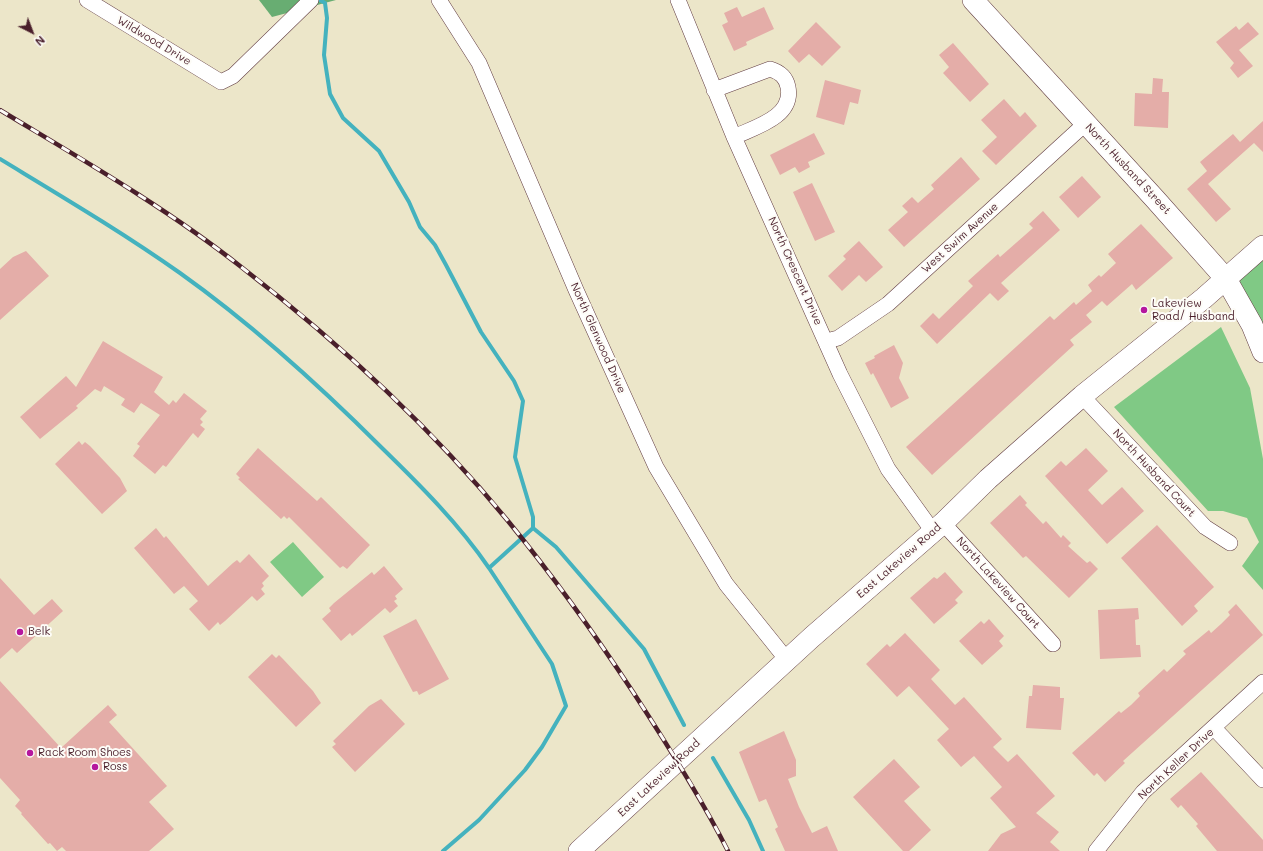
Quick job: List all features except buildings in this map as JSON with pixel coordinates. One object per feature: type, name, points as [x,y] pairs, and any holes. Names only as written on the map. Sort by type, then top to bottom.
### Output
[{"type":"main road","name":"North Husband Street","points":[[973,0],[1086,123],[1226,280],[1252,325],[1263,352]]},
{"type":"main road","name":"East Lakeview Road","points":[[579,851],[787,660],[988,479],[1082,396],[1226,280],[1263,246]]},
{"type":"street","name":"Wildwood Drive","points":[[87,0],[221,82],[233,76],[311,0]]},
{"type":"street","name":"North Glenwood Drive","points":[[439,0],[479,63],[576,290],[656,467],[726,584],[787,660]]},
{"type":"street","name":"North Crescent Drive","points":[[678,0],[734,137],[827,341],[840,374],[888,469],[937,526]]},
{"type":"street","points":[[714,90],[770,69],[779,72],[787,81],[789,93],[784,110],[777,116],[734,137]]},
{"type":"street","name":"West Swim Avenue","points":[[827,341],[838,338],[888,304],[1086,123]]},
{"type":"street","name":"North Husband Court","points":[[1082,396],[1205,527],[1230,543]]},
{"type":"street","name":"North Lakeview Court","points":[[937,526],[1054,644]]},
{"type":"street","name":"North Keller Drive","points":[[1096,851],[1143,792],[1263,682]]},
{"type":"street","points":[[1214,728],[1263,780]]},
{"type":"green space","points":[[259,0],[336,0],[272,17]]},
{"type":"green space","points":[[1263,248],[1263,350],[1228,280]]},
{"type":"green space","points":[[1221,327],[1250,388],[1263,459],[1263,590],[1242,566],[1259,542],[1247,518],[1223,511],[1208,511],[1114,407]]},
{"type":"green space","points":[[293,542],[324,577],[302,597],[270,562]]},
{"type":"waterway","points":[[320,0],[325,3],[327,18],[324,55],[330,94],[343,118],[379,151],[409,202],[420,227],[435,245],[481,332],[514,381],[523,401],[515,457],[533,517],[533,528],[556,547],[644,649],[684,725]]},
{"type":"waterway","points":[[0,159],[136,243],[234,313],[285,356],[334,401],[411,476],[452,520],[489,568]]},
{"type":"waterway","points":[[443,851],[479,820],[525,770],[542,747],[566,706],[552,664],[489,568],[533,528]]},
{"type":"waterway","points":[[713,758],[749,820],[763,851]]},
{"type":"railway","points":[[0,110],[122,184],[211,244],[312,324],[415,418],[508,521],[573,605],[658,731],[695,790],[728,851]]},
{"type":"place","name":"Lakeview Road/ Husband","points":[[1144,310]]},
{"type":"place","name":"Belk","points":[[20,632]]},
{"type":"place","name":"Rack Room Shoes","points":[[30,753]]},
{"type":"place","name":"Ross","points":[[95,767]]}]
